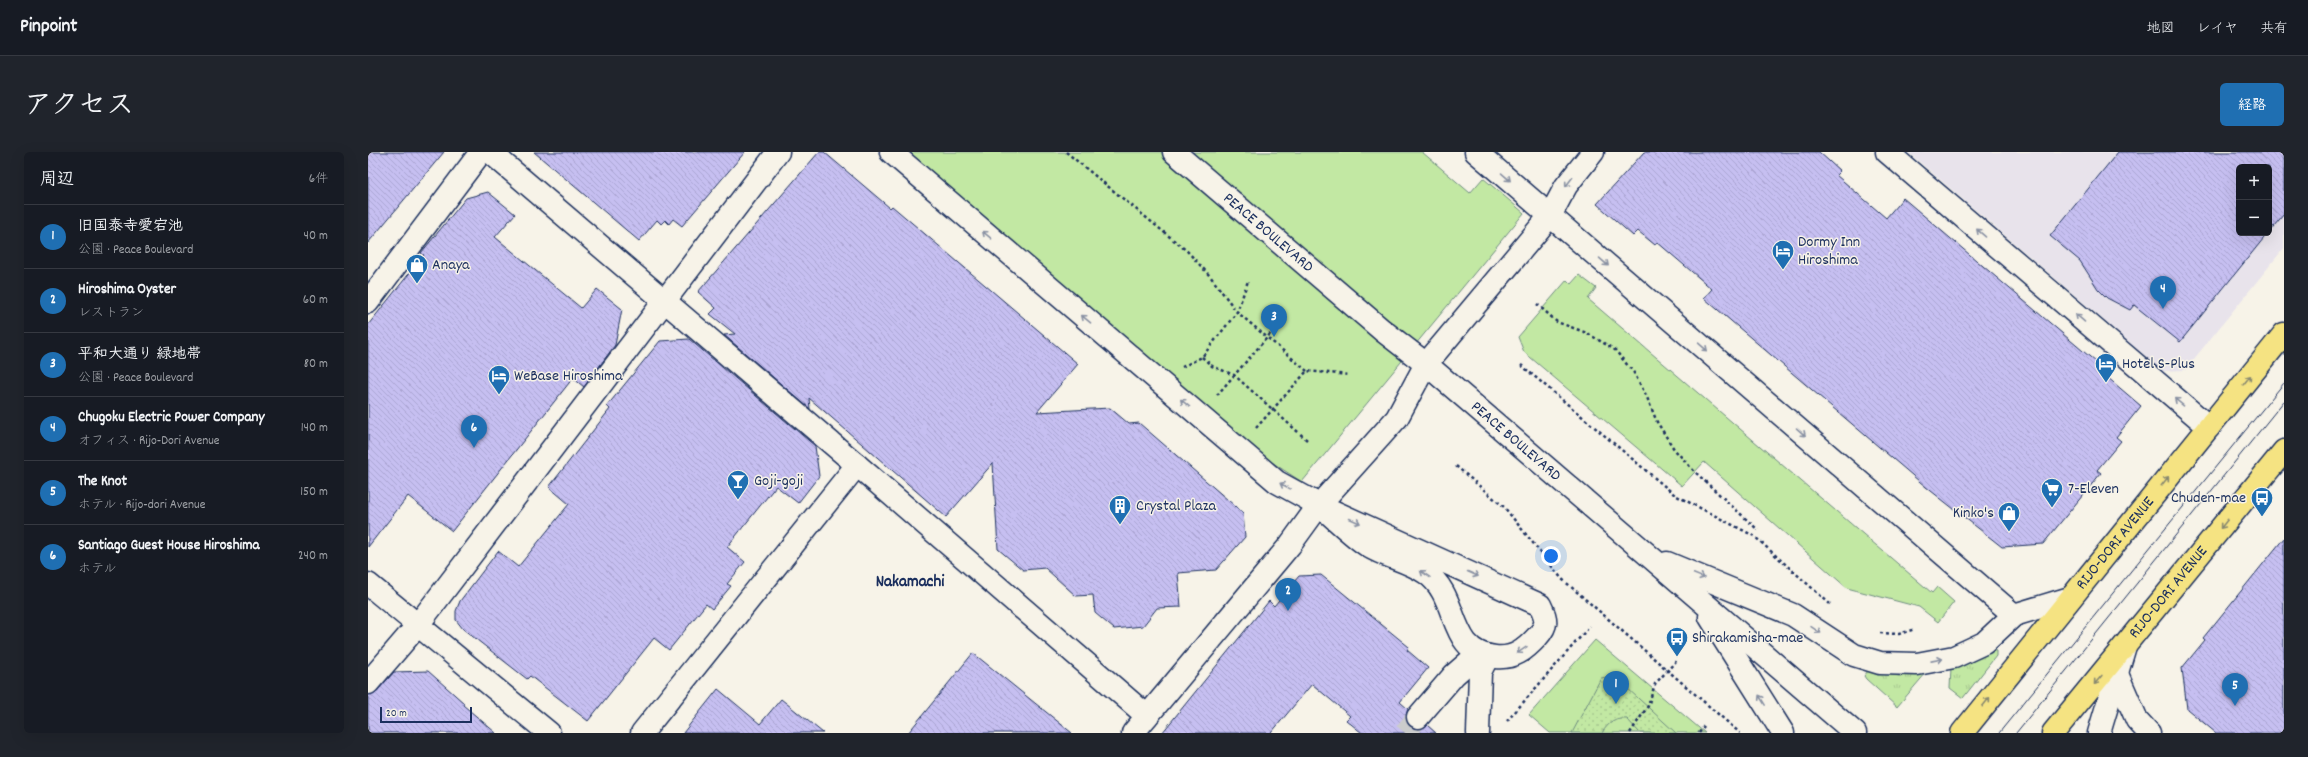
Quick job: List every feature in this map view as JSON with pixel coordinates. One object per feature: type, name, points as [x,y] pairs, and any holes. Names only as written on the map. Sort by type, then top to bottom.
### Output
[{"type":"highway","name":"RIJO-DORI AVENUE","points":[[1962,733],[2284,334]]},
{"type":"highway","name":"RIJO-DORI AVENUE","points":[[2053,733],[2284,451]]},
{"type":"street","points":[[368,302],[481,152]]},
{"type":"street","points":[[490,152],[857,465],[1147,716]]},
{"type":"street","points":[[368,683],[417,626],[663,300],[778,152]]},
{"type":"street","points":[[891,152],[1277,482],[1319,505],[1540,605],[1547,618],[1545,628],[1522,652],[1507,658],[1484,655],[1468,646],[1458,632],[1451,606],[1441,588],[1426,573],[1368,546],[1319,505]]},
{"type":"street","name":"PEACE BOULEVARD","points":[[1174,152],[1382,330],[1426,364],[1855,733]]},
{"type":"street","points":[[1476,152],[2014,615]]},
{"type":"street","points":[[1133,733],[1290,545],[1319,505],[1397,418],[1426,364],[1550,216],[1566,186],[1593,152]]},
{"type":"street","points":[[1887,152],[2209,427]]},
{"type":"street","points":[[642,733],[857,465]]},
{"type":"street","points":[[1650,556],[1793,615],[1854,656],[1880,663],[1917,664],[1954,657],[1984,642],[2014,615],[2070,598]]},
{"type":"street","points":[[368,584],[417,626],[549,733]]},
{"type":"street","points":[[1698,598],[1783,733]]},
{"type":"street","points":[[2098,733],[2125,646]]},
{"type":"street","points":[[1418,717],[1454,675],[1484,655]]},
{"type":"street","points":[[1478,733],[1477,707],[1480,672],[1484,655]]},
{"type":"street","points":[[2117,674],[2137,720],[2148,733]]},
{"type":"path","points":[[1066,152],[1187,250],[1210,276],[1237,312],[1307,371],[1350,375]]},
{"type":"path","points":[[1177,370],[1202,357],[1237,312],[1248,280]]},
{"type":"path","points":[[1537,304],[1558,322],[1587,333],[1615,350],[1634,373],[1646,395],[1657,422],[1674,449],[1695,472],[1758,530]]},
{"type":"path","points":[[1212,401],[1285,317]]},
{"type":"path","points":[[1202,357],[1212,366],[1234,375],[1307,440]]},
{"type":"path","points":[[1521,365],[1675,495],[1754,536],[1834,608]]},
{"type":"path","points":[[1251,434],[1274,411],[1307,371]]},
{"type":"path","points":[[1456,466],[1504,507],[1562,579],[1740,733]]},
{"type":"path","points":[[1506,721],[1590,626]]},
{"type":"path","points":[[1878,632],[1899,634],[1915,629]]},
{"type":"path","points":[[1630,733],[1648,706],[1655,684],[1677,660]]},
{"type":"path","points":[[1699,733],[1704,726]]},
{"type":"shaded area","points":[[1908,152],[2284,152],[2284,248],[2185,370],[2163,371]]},
{"type":"green space","points":[[909,152],[1422,152],[1470,193],[1483,178],[1524,213],[1302,482],[1270,461]]},
{"type":"green space","points":[[1579,275],[1596,288],[1588,299],[1932,593],[1937,587],[1954,602],[1938,622],[1919,607],[1847,588],[1704,462],[1682,486],[1524,352],[1518,337],[1567,280],[1571,284]]},
{"type":"green space","points":[[1595,640],[1705,733],[1550,733],[1529,715]]},
{"type":"green space","points":[[1991,650],[1996,651],[1996,656],[1963,698],[1950,688],[1951,668]]},
{"type":"green space","points":[[1868,671],[1899,676],[1926,673],[1897,707],[1866,679],[1864,676]]},
{"type":"green space","points":[[1614,676],[1676,733],[1640,733],[1627,719],[1619,719],[1607,726],[1602,733],[1572,733],[1601,678]]},
{"type":"building","points":[[368,152],[444,152],[368,243]]},
{"type":"building","points":[[534,152],[745,152],[682,226],[673,219],[669,224],[665,220],[661,224],[657,220],[639,241]]},
{"type":"building","points":[[819,152],[824,152],[890,208],[892,206],[1078,364],[1037,412],[1110,408],[1129,424],[1139,423],[1243,513],[1245,537],[1216,570],[1178,573],[1181,607],[1157,608],[1143,626],[1114,629],[1095,613],[1093,595],[1076,596],[1045,568],[1023,570],[998,549],[993,463],[946,517],[809,398],[810,409],[724,335],[735,334],[710,314],[716,308],[698,292]]},
{"type":"building","points":[[1644,152],[1819,152],[1840,171],[1836,175],[1886,218],[1903,198],[2103,368],[2100,371],[2141,406],[2116,437],[2121,441],[2097,470],[2101,473],[2043,544],[2002,547],[1926,487],[1704,298],[1712,289],[1657,242],[1655,245],[1638,231],[1633,236],[1597,204]]},
{"type":"building","points":[[2118,152],[2284,152],[2284,214],[2272,228],[2272,164],[2236,164],[2236,236],[2266,236],[2180,342],[2134,305],[2130,310],[2107,298],[2098,289],[2080,261],[2050,236]]},
{"type":"building","points":[[488,192],[515,214],[495,237],[581,308],[597,289],[622,309],[615,345],[584,387],[573,378],[452,531],[408,496],[368,547],[368,325],[424,255],[421,253],[466,198]]},
{"type":"building","points":[[689,339],[815,446],[819,476],[798,503],[776,486],[727,547],[745,562],[727,584],[731,586],[712,609],[706,604],[669,650],[654,638],[588,721],[530,676],[527,679],[463,629],[456,620],[456,611],[460,601],[498,551],[518,567],[569,504],[549,487],[610,409],[607,406],[660,341]]},
{"type":"building","points":[[2284,538],[2284,733],[2216,733],[2187,709],[2182,668],[2205,640],[2203,638]]},
{"type":"building","points":[[1321,575],[1409,647],[1407,650],[1428,668],[1400,702],[1408,709],[1406,715],[1410,726],[1416,729],[1427,725],[1436,733],[1362,733],[1346,720],[1350,716],[1312,684],[1271,733],[1162,733],[1269,601],[1274,606],[1299,576]]},
{"type":"building","points":[[973,653],[1072,733],[908,733]]},
{"type":"building","points":[[428,671],[464,703],[463,705],[496,733],[368,733],[368,695],[377,691],[394,672]]},
{"type":"building","points":[[718,689],[760,724],[781,699],[823,733],[683,733]]},
{"type":"tunnel","points":[[1405,733],[1418,717]]},
{"type":"tram line","points":[[1999,733],[2284,383]]},
{"type":"tram line","points":[[2016,733],[2284,401]]},
{"type":"place","name":"Dormy Inn Hiroshima","points":[[1783,270]]},
{"type":"place","name":"Anaya","points":[[417,284]]},
{"type":"place","name":"Chugoku Electric Power Company","points":[[2163,309]]},
{"type":"place","name":"平和大通り 緑地帯","points":[[1274,337]]},
{"type":"place","name":"Hotel S-Plus","points":[[2106,384]]},
{"type":"place","name":"WeBase Hiroshima","points":[[499,396]]},
{"type":"place","name":"Santiago Guest House Hiroshima","points":[[474,448]]},
{"type":"place","name":"Goji-goji","points":[[738,500]]},
{"type":"place","name":"7-Eleven","points":[[2052,508]]},
{"type":"place","name":"Chuden-mae","points":[[2262,518]]},
{"type":"place","name":"Crystal Plaza","points":[[1120,526]]},
{"type":"place","name":"Kinko's","points":[[2009,532]]},
{"type":"place","name":"Hiroshima Oyster","points":[[1288,611]]},
{"type":"place","name":"Shirakamisha-mae","points":[[1677,658]]},
{"type":"place","name":"旧国泰寺愛宕池","points":[[1616,704]]},
{"type":"place","name":"The Knot","points":[[2235,706]]},
{"type":"district","name":"Nakamachi","points":[[910,583]]}]
